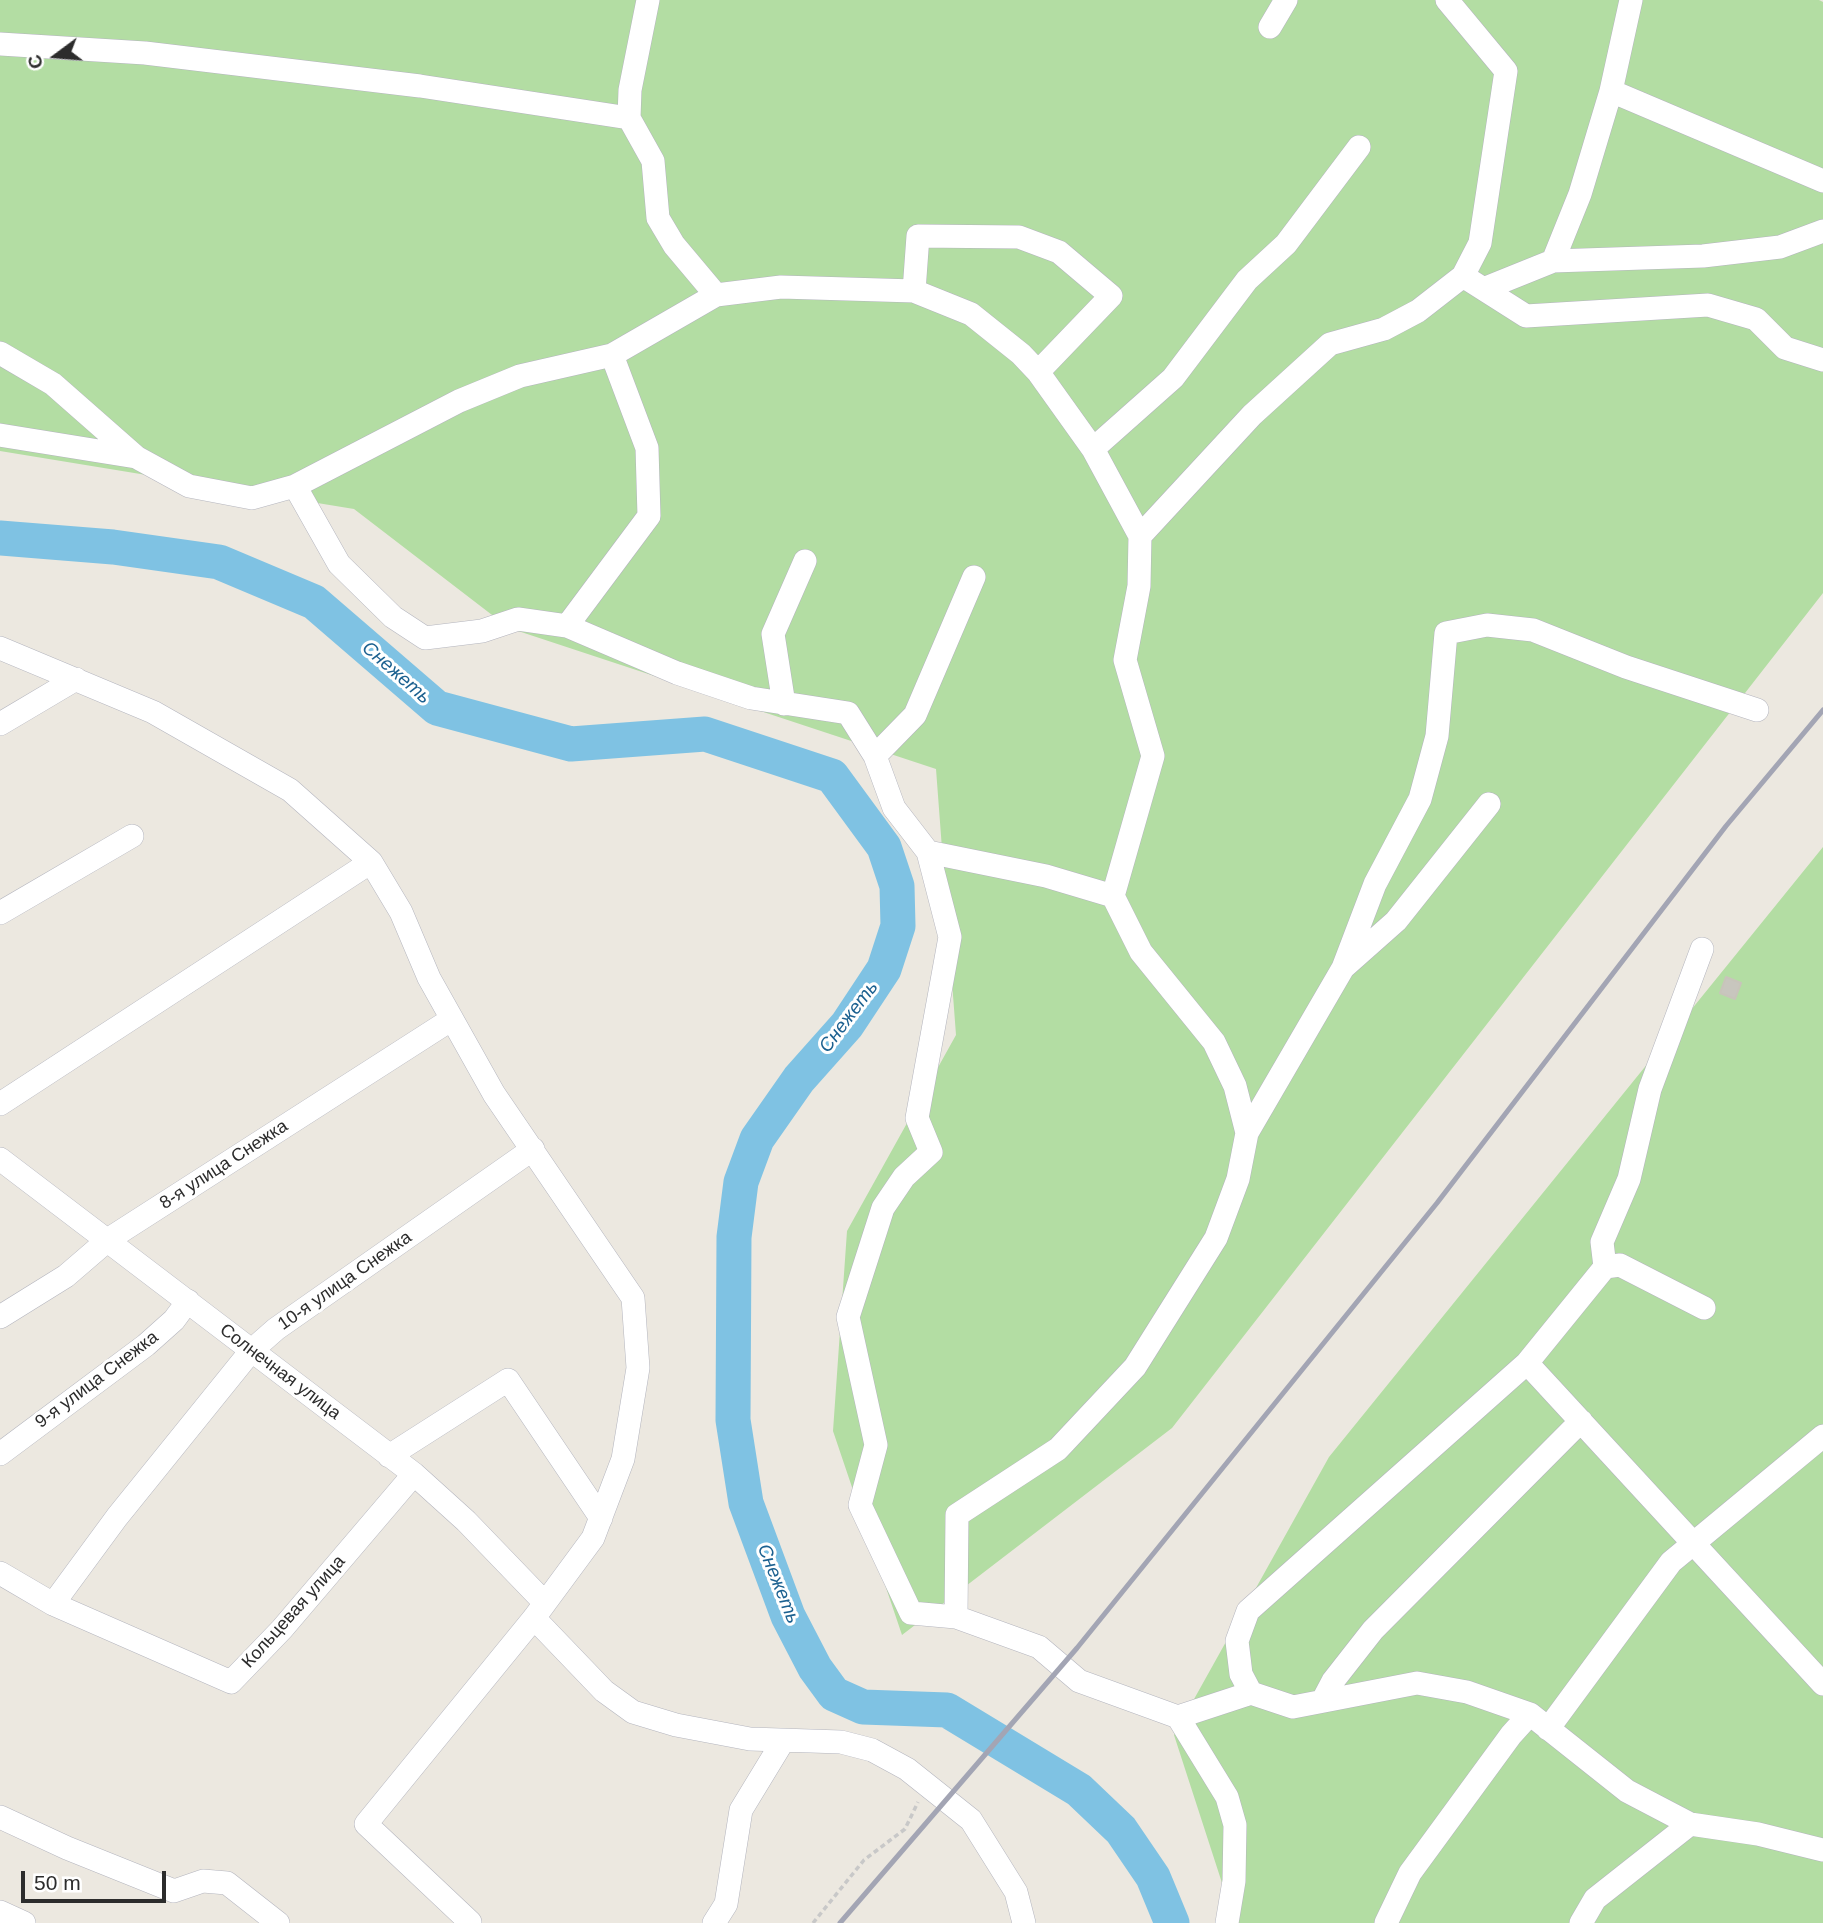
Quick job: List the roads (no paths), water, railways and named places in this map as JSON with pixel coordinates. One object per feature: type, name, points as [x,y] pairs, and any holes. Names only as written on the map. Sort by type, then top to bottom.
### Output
[{"type":"street","points":[[648,0],[630,90],[629,118],[653,161],[658,218],[674,245],[716,295]]},
{"type":"street","points":[[1270,27],[1286,0]]},
{"type":"street","points":[[1140,536],[1252,415],[1331,344],[1384,329],[1418,310],[1462,276],[1480,243],[1506,71],[1447,0]]},
{"type":"street","points":[[1553,261],[1580,194],[1611,91],[1631,0]]},
{"type":"street","points":[[0,44],[145,53],[419,86],[629,118]]},
{"type":"street","points":[[1611,91],[1823,181]]},
{"type":"street","points":[[1093,449],[1173,377],[1247,279],[1286,244],[1359,147]]},
{"type":"street","points":[[1486,288],[1553,261],[1716,255],[1780,247],[1823,231]]},
{"type":"street","points":[[914,291],[918,236],[1019,237],[1059,252],[1111,296],[1038,372]]},
{"type":"street","points":[[1462,276],[1486,288],[1526,316],[1708,305],[1756,319],[1785,348],[1823,360]]},
{"type":"street","points":[[0,353],[53,384],[136,457],[189,486],[252,498],[295,486],[459,401],[520,376],[612,355],[716,295],[781,287],[914,291],[971,314],[1021,354],[1038,372],[1093,449],[1140,536],[1139,586],[1125,660],[1153,756],[1113,896],[1141,952],[1214,1042],[1235,1086],[1247,1133]]},
{"type":"street","points":[[567,626],[649,516],[647,448],[612,355]]},
{"type":"street","points":[[0,435],[136,457]]},
{"type":"street","points":[[295,486],[339,564],[393,617],[425,638],[481,631],[518,619],[567,626],[677,673],[751,698],[848,713],[875,756],[894,808],[928,852],[950,937],[917,1118],[931,1152],[904,1177],[883,1208],[848,1317],[876,1445],[860,1505],[911,1613],[956,1617],[1039,1647],[1079,1681],[1178,1717],[1251,1693],[1293,1707],[1417,1683],[1467,1692],[1530,1714],[1627,1791],[1690,1824],[1758,1834],[1823,1850]]},
{"type":"street","points":[[784,704],[773,634],[805,561]]},
{"type":"street","points":[[875,756],[915,715],[974,577]]},
{"type":"street","points":[[956,1617],[957,1515],[1058,1449],[1135,1367],[1216,1238],[1238,1179],[1247,1133],[1343,968],[1375,884],[1420,799],[1437,736],[1446,633],[1486,625],[1533,630],[1626,667],[1757,710]]},
{"type":"street","points":[[0,648],[153,712],[290,790],[372,862],[401,912],[429,978],[495,1094],[633,1298],[638,1368],[623,1460],[593,1538],[539,1610],[366,1824],[470,1922]]},
{"type":"street","points":[[0,724],[76,679]]},
{"type":"street","points":[[1343,968],[1396,921],[1489,804]]},
{"type":"street","points":[[0,913],[132,836]]},
{"type":"street","points":[[928,852],[1046,876],[1113,896]]},
{"type":"street","points":[[0,1104],[372,862]]},
{"type":"street","points":[[1605,1267],[1602,1242],[1629,1179],[1650,1089],[1702,949]]},
{"type":"street","name":"8-я улица Снежка","points":[[0,1317],[66,1276],[109,1239],[452,1019]]},
{"type":"street","name":"10-я улица Снежка","points":[[53,1604],[117,1517],[251,1351],[276,1329],[533,1149]]},
{"type":"street","name":"Солнечная улица","points":[[0,1159],[109,1239],[414,1474],[466,1521],[604,1691],[633,1712],[701,1729],[750,1739],[841,1742],[872,1750],[927,1784],[971,1820],[1016,1892],[1024,1923]]},
{"type":"street","points":[[1251,1693],[1241,1674],[1237,1641],[1248,1611],[1527,1363],[1605,1267],[1619,1265],[1704,1308]]},
{"type":"street","name":"9-я улица Снежка","points":[[0,1454],[146,1345],[174,1320],[188,1301]]},
{"type":"street","points":[[1527,1363],[1823,1684]]},
{"type":"street","points":[[389,1456],[508,1380],[601,1518]]},
{"type":"street","points":[[1323,1700],[1333,1681],[1373,1630],[1581,1421]]},
{"type":"street","points":[[1548,1729],[1671,1562],[1823,1436]]},
{"type":"street","name":"Кольцевая улица","points":[[0,1573],[53,1604],[231,1682],[282,1629],[414,1474]]},
{"type":"street","points":[[1386,1923],[1410,1873],[1511,1735],[1530,1714]]},
{"type":"street","points":[[1178,1717],[1227,1797],[1235,1825],[1234,1881],[1227,1923]]},
{"type":"street","points":[[714,1923],[726,1905],[741,1810],[783,1741]]},
{"type":"street","points":[[0,1817],[66,1848],[174,1891],[203,1881],[228,1883],[278,1923]]},
{"type":"street","points":[[1581,1923],[1595,1899],[1690,1824]]},
{"type":"street","points":[[0,1912],[24,1923]]},
{"type":"waterway","name":"Снежеть","points":[[0,538],[113,547],[219,562],[314,602],[437,708],[571,744],[705,734],[832,776],[884,847],[897,886],[898,926],[884,969],[847,1025],[799,1079],[757,1139],[741,1182],[734,1237],[733,1420],[746,1503],[788,1616],[815,1668],[834,1694],[863,1707],[947,1710],[1079,1790],[1121,1830],[1153,1877],[1172,1923]]},
{"type":"railway","points":[[840,1923],[1077,1648],[1437,1203],[1726,826],[1823,710]]}]
